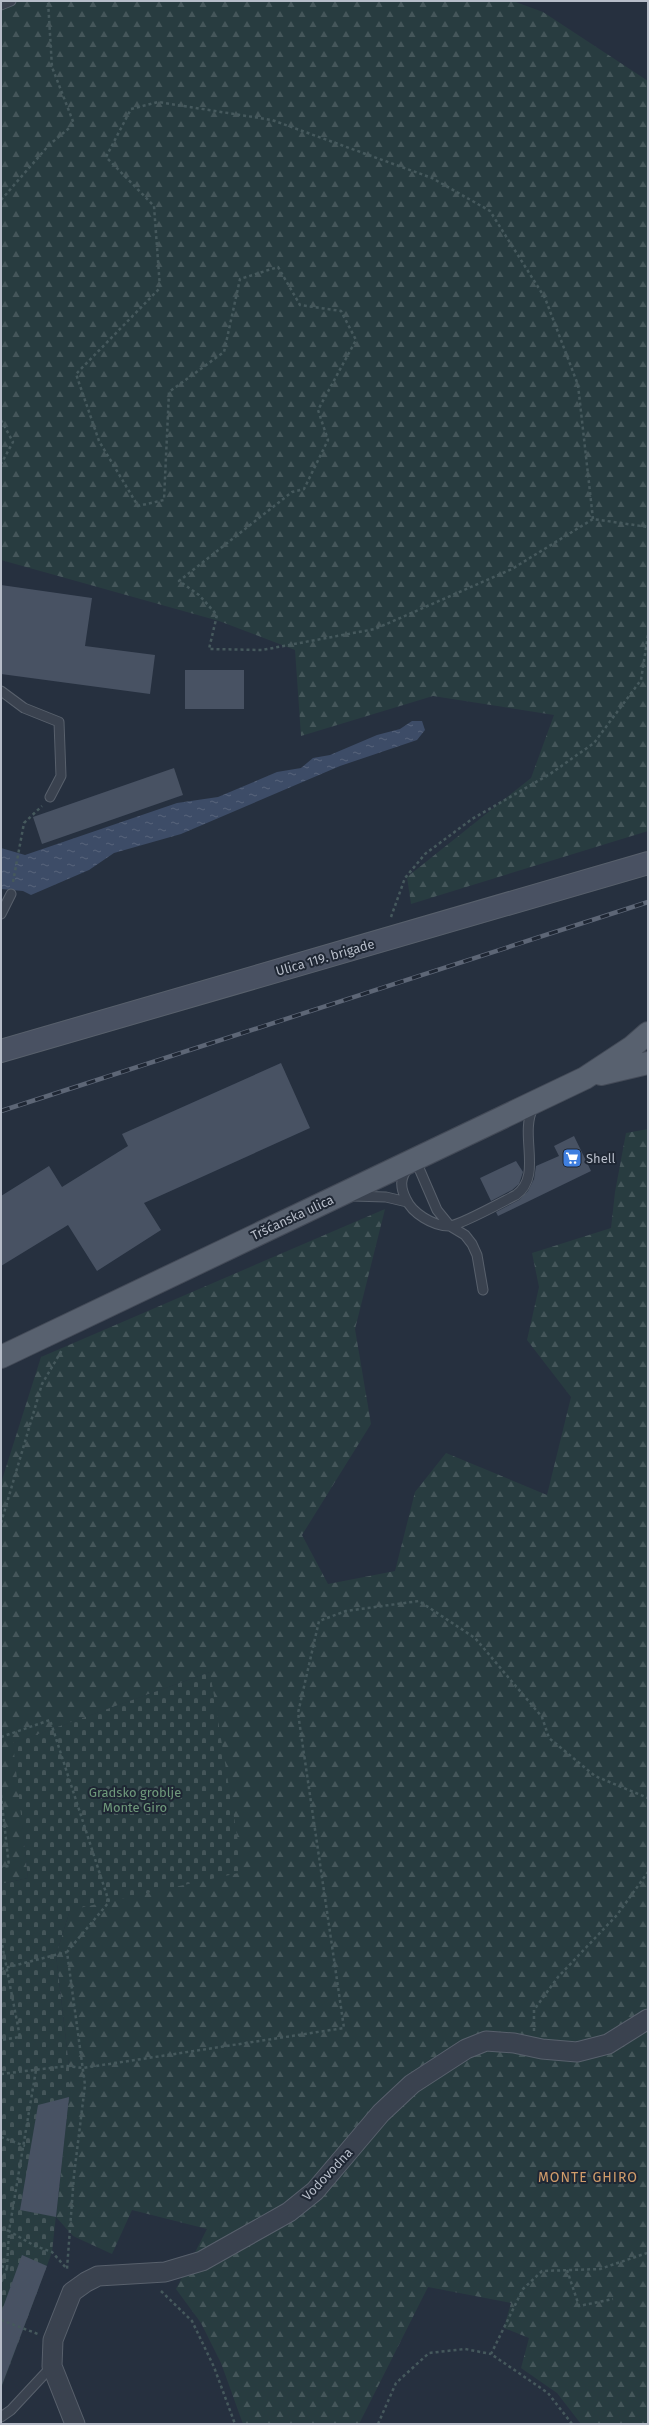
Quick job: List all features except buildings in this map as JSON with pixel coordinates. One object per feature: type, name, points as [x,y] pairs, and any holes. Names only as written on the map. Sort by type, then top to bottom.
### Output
[{"type":"main road","name":"Ulica 119. brigade","points":[[1,1051],[648,863]]},
{"type":"main road","points":[[585,1078],[632,1047],[648,1033]]},
{"type":"main road","points":[[585,1078],[648,1063]]},
{"type":"main road","name":"Tršćanska ulica","points":[[1,1356],[585,1078]]},
{"type":"street","name":"Vodovodna","points":[[72,2292],[98,2276],[132,2276],[165,2272],[202,2261],[289,2212],[315,2191],[381,2113],[412,2084],[466,2048],[486,2041],[514,2043],[577,2052],[608,2044],[648,2019]]},
{"type":"street","points":[[72,2292],[53,2340],[52,2366],[75,2424]]},
{"type":"lane","points":[[1,5],[10,1]]},
{"type":"lane","points":[[1,690],[24,708],[60,722],[61,776],[50,797]]},
{"type":"lane","points":[[1,914],[11,894]]},
{"type":"lane","points":[[450,1226],[525,1189],[530,1175],[527,1125],[528,1117],[536,1102]]},
{"type":"lane","points":[[415,1159],[429,1194],[450,1226]]},
{"type":"lane","points":[[415,1159],[404,1173],[401,1181],[402,1192],[407,1202],[428,1220],[450,1226],[466,1235],[477,1255],[483,1290]]},
{"type":"lane","points":[[335,1197],[386,1196],[407,1202]]},
{"type":"lane","points":[[1,2417],[11,2410],[52,2366]]},
{"type":"path","points":[[1,200],[49,145],[74,124],[52,67],[48,1]]},
{"type":"path","points":[[593,519],[578,385],[544,298],[490,211],[432,178],[272,120],[158,102],[131,109],[106,157],[154,206],[160,288],[76,374],[99,441],[138,506],[164,500],[168,392],[224,352],[240,279],[278,266],[300,305],[341,311],[356,340],[318,410],[328,440],[304,489],[292,492],[179,581],[199,595],[217,615],[209,649],[262,650],[375,629],[512,569],[593,519],[648,527]]},
{"type":"path","points":[[1,420],[13,442],[1,464]]},
{"type":"path","points":[[391,917],[405,878],[425,854],[472,819],[550,774],[594,743],[641,680],[648,635]]},
{"type":"path","points":[[11,894],[24,823],[50,797]]},
{"type":"path","points":[[1,1523],[42,1384]]},
{"type":"path","points":[[1,2074],[66,2066],[83,2068],[344,2028],[298,1713],[319,1620],[346,1611],[419,1602],[475,1638],[542,1716],[549,1738],[595,1776],[648,1798]]},
{"type":"path","points":[[1,1737],[50,1720],[109,1902],[67,1952],[1,1969]]},
{"type":"path","points":[[1,1795],[9,1866],[1,1867]]},
{"type":"path","points":[[536,2047],[534,2010],[558,1977],[618,1915],[648,1872]]},
{"type":"path","points":[[1,1939],[20,2037],[1,2040]]},
{"type":"path","points":[[67,1952],[85,2085],[74,2175],[67,2269],[72,2292]]},
{"type":"path","points":[[1,2283],[7,2268],[9,2231],[36,2070]]},
{"type":"path","points":[[1,2137],[24,2146]]},
{"type":"path","points":[[1,2228],[35,2246],[52,2252],[67,2269]]},
{"type":"path","points":[[491,2354],[522,2289],[542,2271],[600,2269],[648,2252]]},
{"type":"path","points":[[1,2266],[7,2268]]},
{"type":"path","points":[[567,2270],[579,2306],[613,2299]]},
{"type":"path","points":[[132,2276],[162,2291],[192,2321],[214,2367],[235,2424]]},
{"type":"path","points":[[1,2320],[53,2340]]},
{"type":"path","points":[[378,2424],[396,2383],[429,2353],[466,2349],[491,2354],[548,2393],[572,2424]]},
{"type":"green space","points":[[1,1],[513,1],[543,12],[648,81],[648,831],[411,904],[407,877],[531,778],[554,715],[433,696],[301,736],[295,650],[219,621],[1,560]]},
{"type":"green space","points":[[648,1129],[648,2424],[581,2424],[557,2393],[521,2368],[529,2338],[504,2328],[511,2303],[428,2287],[359,2424],[243,2424],[221,2363],[201,2323],[176,2289],[207,2229],[132,2210],[112,2254],[73,2236],[56,2217],[69,2097],[69,2066],[56,1955],[70,1910],[210,1672],[14,1743],[28,1878],[1,1884],[1,1483],[41,1357],[385,1209],[355,1329],[371,1424],[302,1535],[328,1584],[395,1571],[415,1492],[446,1453],[547,1495],[571,1397],[527,1340],[539,1287],[532,1253],[611,1228],[615,1192],[626,1133]]},
{"type":"green space","name":"Gradsko groblje Monte Giro","points":[[210,1672],[243,1872],[70,1910],[56,1955],[69,2066],[69,2097],[52,2252],[1,2389],[1,1884],[28,1878],[13,1743]]},
{"type":"water","points":[[412,721],[422,721],[425,730],[417,740],[340,766],[181,834],[114,853],[89,870],[31,895],[23,891],[1,889],[1,848],[25,855],[177,803],[218,797],[277,772],[301,768],[313,758],[330,755],[377,735],[400,729]]},
{"type":"railway","points":[[1,1111],[648,902]]},
{"type":"place","name":"Shell","points":[[572,1158]]},
{"type":"district","name":"MONTE GHIRO","points":[[588,2177]]}]
